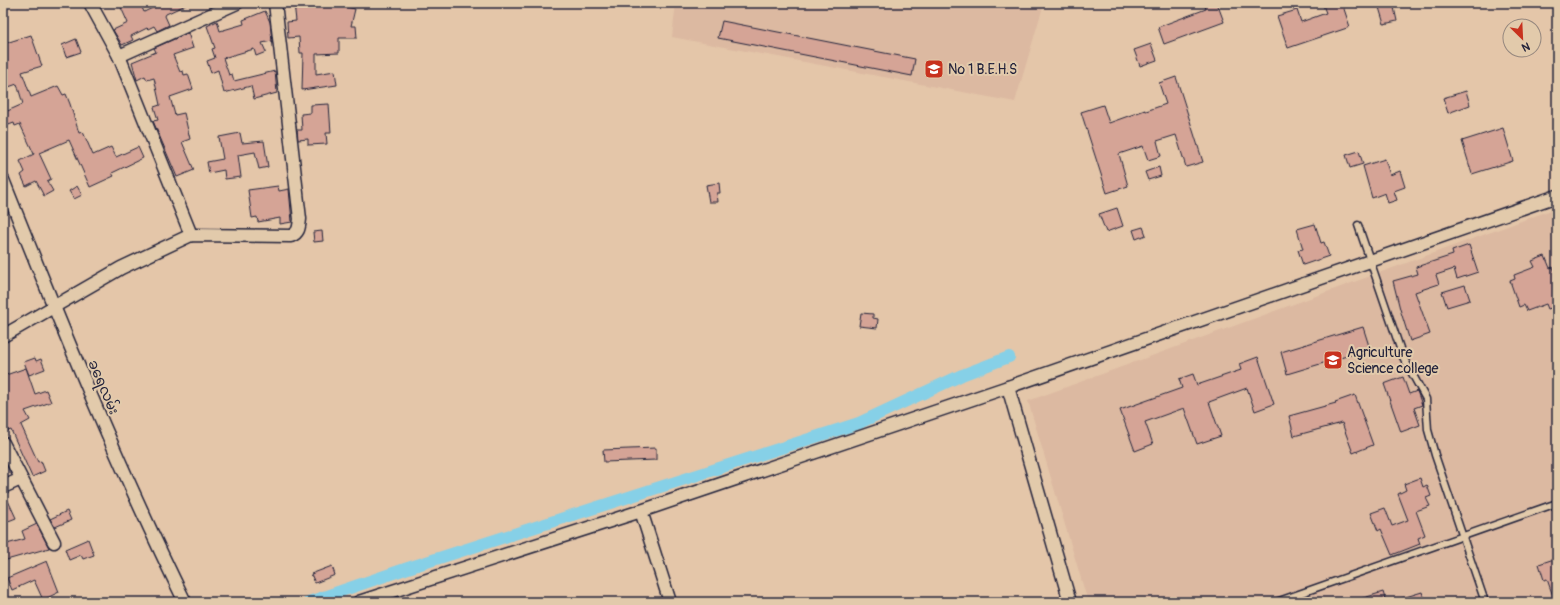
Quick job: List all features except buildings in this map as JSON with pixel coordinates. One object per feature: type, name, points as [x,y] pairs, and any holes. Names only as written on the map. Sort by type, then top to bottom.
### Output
[{"type":"street","points":[[90,3],[119,56],[191,236]]},
{"type":"street","points":[[119,56],[237,3]]},
{"type":"street","points":[[3,336],[121,268],[191,236],[291,236],[298,231],[300,219],[275,3]]},
{"type":"street","name":"ခရေလမ်း","points":[[3,180],[53,308],[123,470],[185,602]]},
{"type":"street","points":[[359,602],[641,511],[1008,387],[1557,196]]},
{"type":"street","points":[[1008,387],[1070,602]]},
{"type":"street","points":[[3,443],[54,542]]},
{"type":"street","points":[[3,487],[21,479]]},
{"type":"street","points":[[641,511],[670,602]]},
{"type":"lane","points":[[1358,224],[1403,357],[1418,381],[1426,399],[1428,430],[1485,602]]},
{"type":"lane","points":[[1276,602],[1557,503]]},
{"type":"shaded area","name":"No 1 B.E.H.S","points":[[676,3],[1044,3],[1015,102],[672,37]]},
{"type":"shaded area","name":"Agriculture Science college","points":[[1557,208],[1557,602],[1088,602],[1028,401]]},
{"type":"waterway","points":[[309,602],[408,568],[859,423],[962,375],[1009,357]]},
{"type":"place","name":"No 1 B.E.H.S","points":[[934,69]]},
{"type":"place","name":"Agriculture Science college","points":[[1333,360]]}]
